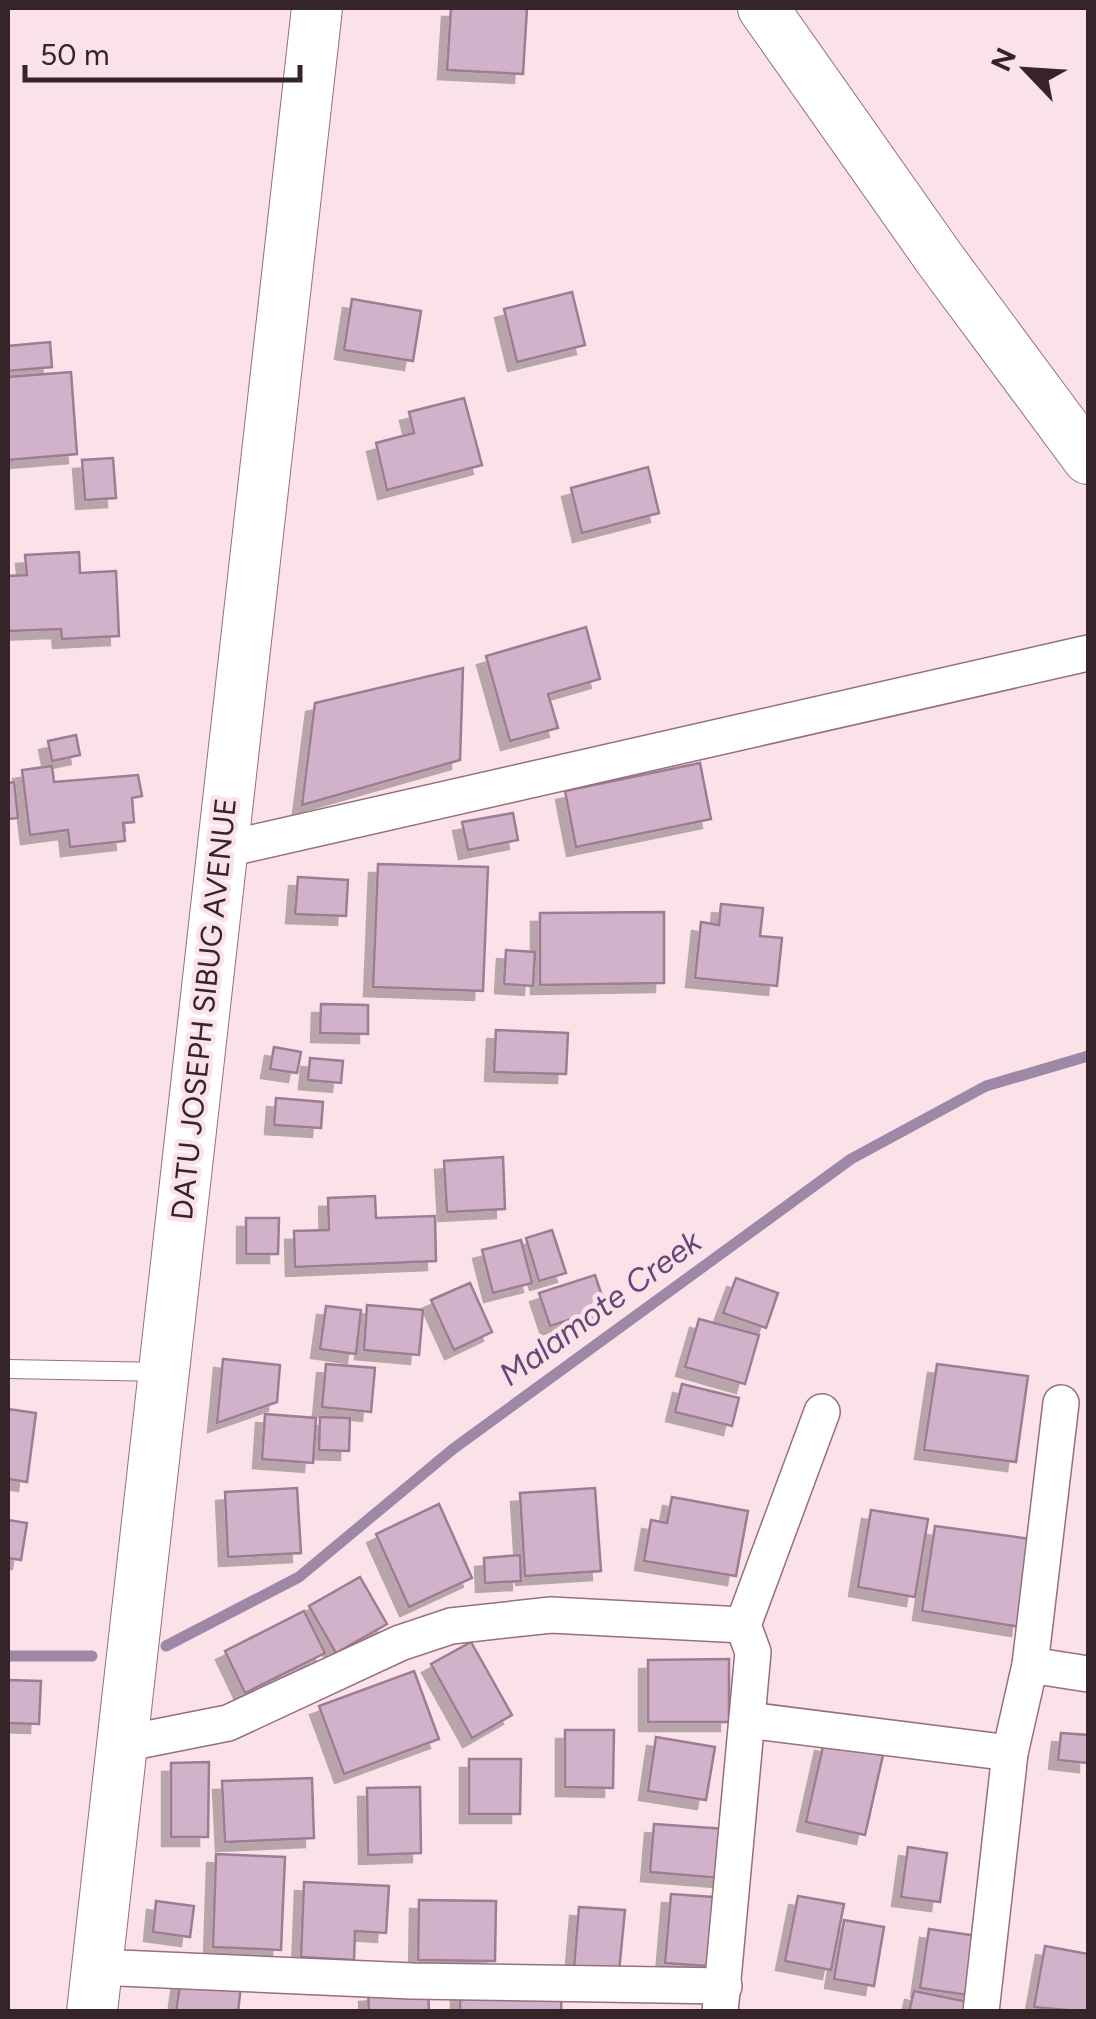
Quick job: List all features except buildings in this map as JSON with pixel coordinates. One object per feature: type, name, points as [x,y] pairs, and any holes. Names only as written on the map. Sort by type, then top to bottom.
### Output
[{"type":"main road","name":"DATU JOSEPH SIBUG AVENUE","points":[[94,1989],[317,8]]},
{"type":"main road","points":[[762,8],[939,258],[1088,459]]},
{"type":"street","points":[[222,850],[1088,654]]},
{"type":"street","points":[[981,2012],[1010,1753],[1030,1665],[1061,1403]]},
{"type":"street","points":[[94,1989],[412,1981],[722,1999],[753,1652],[743,1625],[822,1412]]},
{"type":"street","points":[[122,1744],[228,1722],[386,1649],[452,1626],[551,1615],[743,1625]]},
{"type":"street","points":[[1030,1665],[1088,1674]]},
{"type":"street","points":[[748,1720],[1010,1753]]},
{"type":"lane","points":[[8,1369],[163,1372]]},
{"type":"waterway","name":"Malamote Creek","points":[[166,1646],[299,1577],[453,1449],[851,1159],[986,1086],[1088,1056]]},
{"type":"waterway","name":"Malamote Creek","points":[[8,1656],[92,1656]]}]
